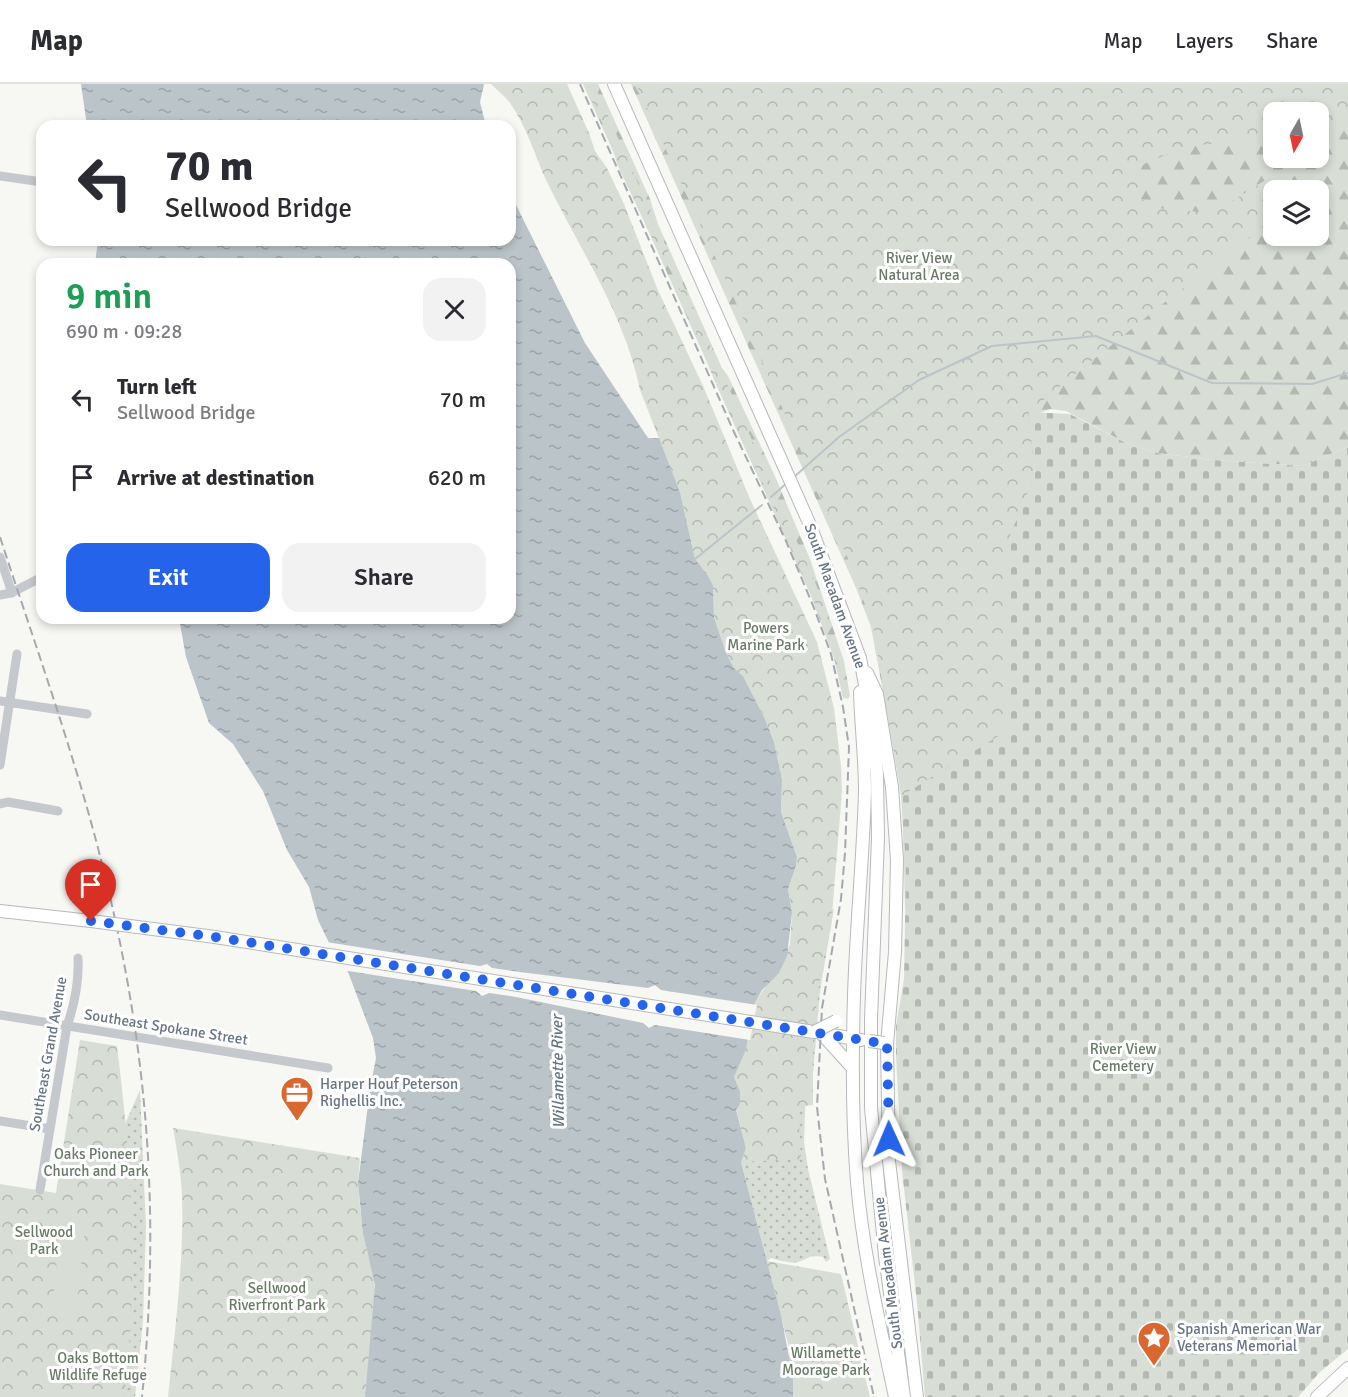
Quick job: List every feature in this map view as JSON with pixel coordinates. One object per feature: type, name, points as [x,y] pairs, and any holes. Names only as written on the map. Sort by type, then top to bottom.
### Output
[{"type":"main road","name":"South Macadam Avenue","points":[[614,84],[810,525],[860,658],[871,717],[877,784],[878,838],[871,1018],[871,1108],[885,1256],[904,1397]]},
{"type":"main road","points":[[860,658],[860,701],[865,763],[851,1066],[854,1138],[862,1223],[876,1307],[895,1397]]},
{"type":"main road","points":[[860,658],[877,694],[893,808],[897,860],[895,952],[886,1043],[889,1161],[918,1397]]},
{"type":"main road","points":[[0,911],[226,938],[886,1043]]},
{"type":"main road","points":[[818,1032],[844,1015],[853,998]]},
{"type":"main road","points":[[818,1032],[851,1066]]},
{"type":"main road","points":[[1317,1397],[1348,1368]]},
{"type":"street","points":[[0,176],[36,181]]},
{"type":"street","points":[[0,557],[12,593]]},
{"type":"street","points":[[0,595],[12,593],[36,580]]},
{"type":"street","points":[[0,765],[5,702],[17,654]]},
{"type":"street","points":[[5,702],[87,714]]},
{"type":"street","points":[[0,804],[8,802],[58,811]]},
{"type":"street","name":"Southeast Grand Avenue","points":[[40,1190],[78,958]]},
{"type":"street","name":"Southeast Spokane Street","points":[[0,1015],[328,1068]]},
{"type":"street","points":[[0,1121],[50,1129]]},
{"type":"green space","name":"Powers Marine Park","points":[[491,84],[567,84],[595,151],[607,168],[624,204],[657,288],[704,388],[750,499],[817,642],[834,708],[842,791],[831,927],[822,964],[813,1031],[813,1105],[798,1107],[801,1159],[741,1162],[746,1148],[736,1109],[740,1091],[734,1077],[746,1050],[753,1007],[790,945],[792,913],[788,889],[797,857],[781,812],[782,779],[774,742],[743,676],[734,668],[726,653],[714,617],[713,585],[695,559],[680,492],[640,390],[624,335],[613,309],[547,182],[516,112],[508,100]]},
{"type":"green space","points":[[583,84],[598,84],[722,368],[728,376],[774,474],[810,559],[844,661],[850,696],[848,699],[843,698],[834,658],[811,596]]},
{"type":"green space","name":"Powers Marine Park","points":[[584,84],[594,84],[833,627],[825,626],[767,490],[748,455],[715,382],[676,279],[651,236],[617,164],[612,144]]},
{"type":"green space","name":"River View Natural Area","points":[[631,84],[1348,84],[1348,447],[1302,466],[1213,460],[1157,453],[1126,443],[1066,411],[1050,409],[1037,414],[1022,643],[943,930],[905,907],[902,794],[871,627],[856,588]]},
{"type":"green space","name":"River View Natural Area","points":[[636,84],[1348,84],[1348,122],[1329,131],[1329,102],[1263,102],[1263,140],[1187,146],[1139,166],[1138,197],[1157,208],[1213,213],[1263,182],[1263,228],[1164,303],[1028,412],[1035,475],[1005,548],[1005,732],[901,796],[873,626],[849,561],[743,318]]},
{"type":"green space","name":"River View Natural Area","points":[[1272,176],[1278,180],[1266,180]]},
{"type":"green space","name":"River View Cemetery","points":[[1028,412],[1070,414],[1126,443],[1157,453],[1213,460],[1302,466],[1348,447],[1348,1349],[1320,1372],[1298,1397],[925,1397],[902,1171],[896,1055],[896,1026],[904,979],[906,864],[901,796],[1005,732],[1005,548],[1035,475]]},
{"type":"green space","points":[[834,908],[820,991],[812,1086],[806,1086],[804,1142],[808,1169],[830,1259],[826,1262],[823,1257],[813,1256],[795,1262],[784,1262],[771,1258],[767,1261],[741,1162]]},
{"type":"green space","points":[[80,1040],[117,1046],[127,1135],[132,1221],[129,1352],[124,1397],[0,1397],[0,1184],[56,1193]]},
{"type":"green space","points":[[140,1090],[146,1227],[143,1321],[135,1397],[120,1397],[120,1135]]},
{"type":"green space","name":"Sellwood Riverfront Park","points":[[173,1128],[360,1158],[358,1183],[360,1207],[376,1297],[365,1397],[168,1397],[182,1246],[181,1179]]},
{"type":"green space","points":[[61,1216],[86,1219],[76,1314],[52,1312]]},
{"type":"green space","name":"Willamette Moorage Park","points":[[767,1261],[841,1274],[870,1397],[793,1397],[788,1344]]},
{"type":"water","points":[[81,84],[484,84],[480,102],[484,120],[86,120]]},
{"type":"water","name":"Willamette River","points":[[516,205],[585,343],[648,438],[659,438],[680,492],[695,559],[713,585],[714,617],[726,653],[734,668],[743,676],[774,742],[782,779],[781,812],[797,857],[788,889],[792,913],[787,956],[779,973],[762,990],[753,1007],[746,1050],[734,1077],[740,1091],[740,1104],[736,1110],[746,1148],[741,1162],[781,1315],[793,1378],[793,1397],[365,1397],[375,1285],[363,1233],[358,1183],[376,1058],[373,1038],[348,972],[332,949],[318,920],[309,887],[287,850],[263,791],[233,744],[209,723],[186,657],[180,624],[516,624],[516,258],[96,258],[97,246],[516,246]]},
{"type":"pier","points":[[326,942],[480,966],[487,964],[492,968],[520,972],[648,988],[655,985],[661,990],[757,1005],[750,1040],[655,1025],[649,1028],[643,1023],[516,997],[489,993],[482,996],[476,991],[342,970]]},
{"type":"waterway","points":[[794,477],[839,437],[919,380],[992,346],[1096,336],[1212,383],[1312,384],[1348,373]]},
{"type":"waterway","points":[[771,497],[788,482]]},
{"type":"waterway","points":[[695,559],[762,505]]},
{"type":"railway","points":[[580,84],[734,432],[786,541],[831,654],[843,707],[849,747],[845,853],[841,899],[822,1008],[817,1107],[825,1179],[874,1397]]},
{"type":"railway","points":[[0,537],[89,815],[126,971],[136,1032],[148,1152],[150,1273],[142,1397]]},
{"type":"place","name":"Harper Houf Peterson Righellis Inc.","points":[[297,1122]]},
{"type":"place","name":"Spanish American War Veterans Memorial","points":[[1154,1367]]},
{"type":"route","points":[[91,921],[215,937],[887,1044],[889,1139]]},
{"type":"park label","name":"Oaks Pioneer Church and Park","points":[[96,1162]]},
{"type":"park label","name":"Sellwood Park","points":[[44,1240]]},
{"type":"park label","name":"Oaks Bottom Wildlife Refuge","points":[[98,1366]]}]
